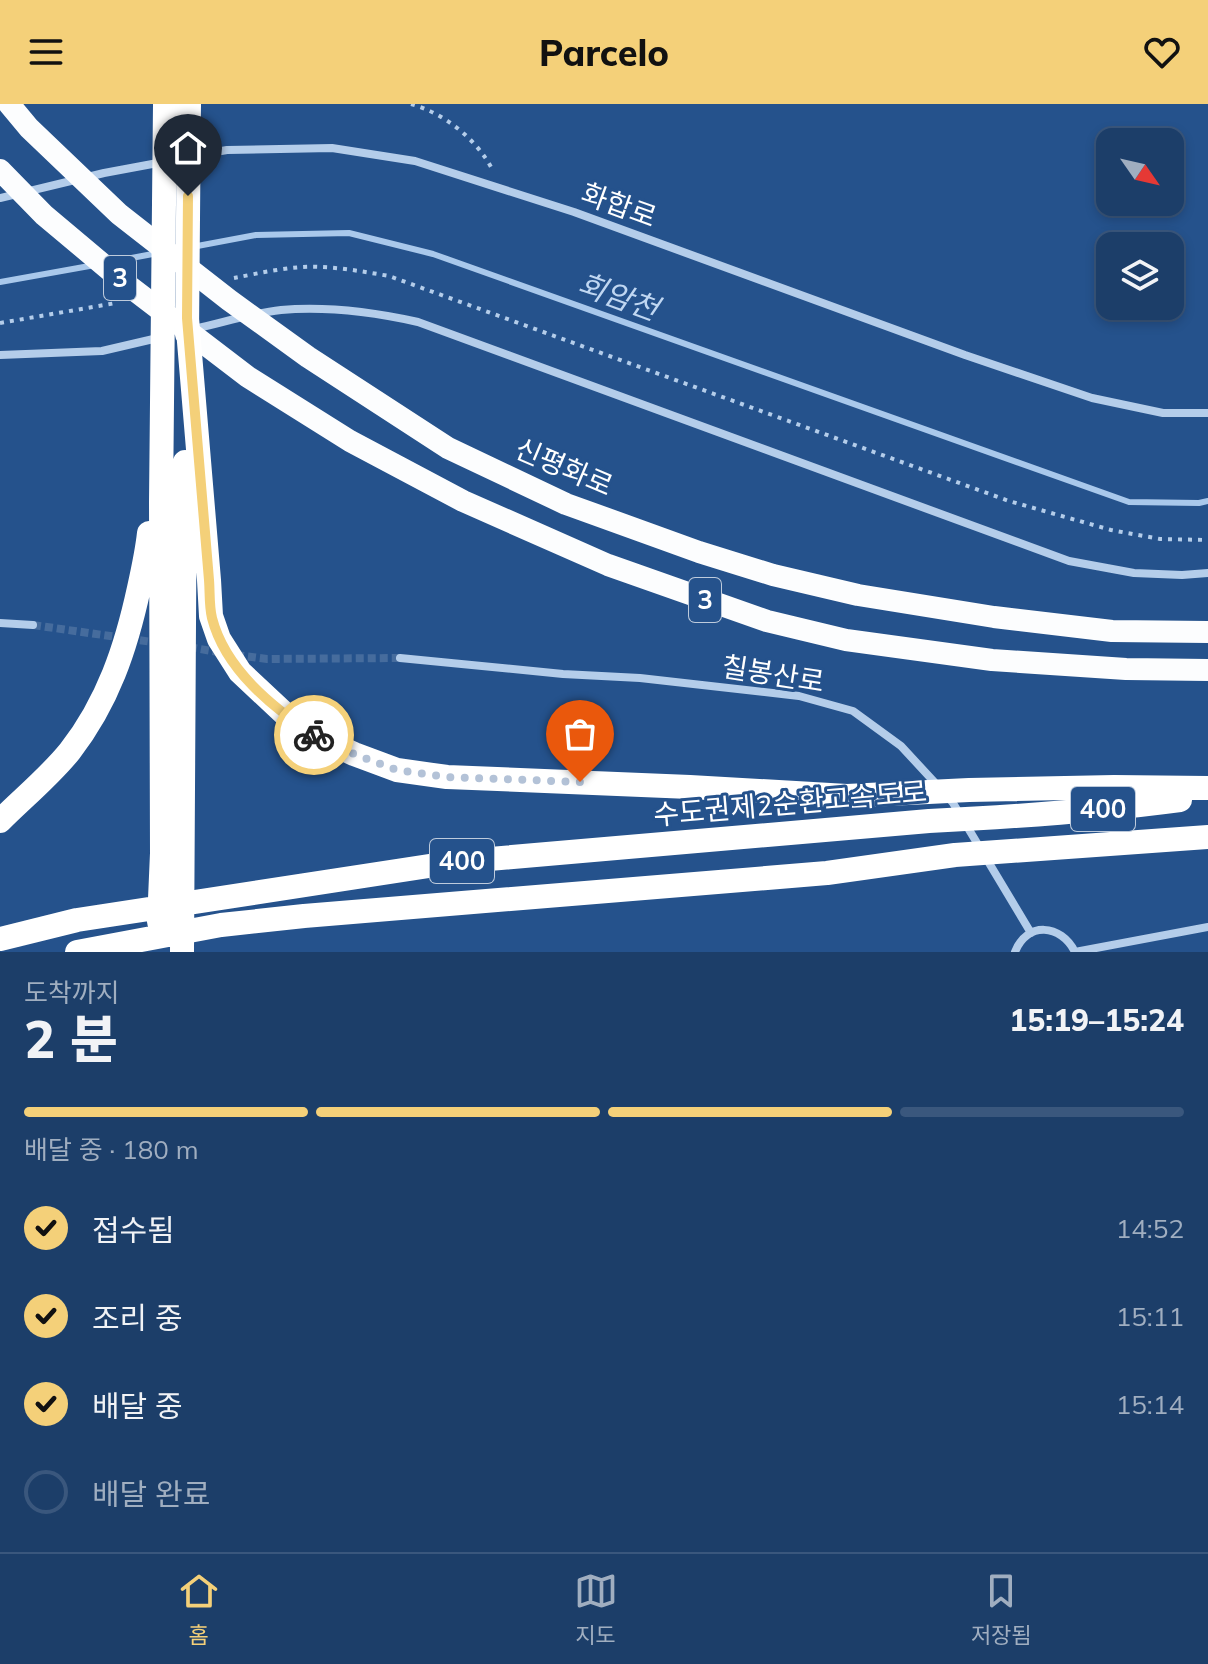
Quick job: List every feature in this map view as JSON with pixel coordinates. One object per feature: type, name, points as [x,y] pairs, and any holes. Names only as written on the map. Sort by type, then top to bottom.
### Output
[{"type":"highway","name":"신평화로","points":[[9,104],[29,128],[119,214],[308,357],[448,448],[566,504],[699,552],[773,575],[858,595],[994,617],[1112,631],[1208,632]]},
{"type":"highway","points":[[165,104],[163,406],[175,549],[211,616],[219,639],[240,672],[287,716],[319,738],[397,770],[447,777],[847,796],[969,790],[1208,788]]},
{"type":"highway","points":[[182,952],[172,853],[175,549],[187,318],[189,104]]},
{"type":"highway","name":"3","points":[[0,170],[44,215],[113,273],[248,377],[350,441],[463,501],[608,565],[767,621],[846,640],[992,660],[1126,669],[1208,670]]},
{"type":"highway","points":[[0,821],[68,753],[94,717],[118,666],[131,626],[175,549]]},
{"type":"highway","name":"수도권제2순환고속도로","points":[[0,939],[77,920],[455,862],[929,821],[997,818],[1208,797]]},
{"type":"highway","name":"400","points":[[77,952],[221,925],[304,916],[827,873],[955,855],[1208,837]]},
{"type":"highway","points":[[157,952],[172,853]]},
{"type":"highway","points":[[165,952],[304,916]]},
{"type":"street","points":[[0,113],[17,104]]},
{"type":"street","name":"화합로","points":[[0,198],[90,176],[227,150],[332,148],[415,161],[574,212],[965,355],[1092,398],[1163,413],[1208,413]]},
{"type":"street","points":[[0,355],[102,351],[278,310],[374,312],[418,322],[498,350],[1069,561],[1134,573],[1208,573]]},
{"type":"street","points":[[0,623],[33,625]]},
{"type":"street","name":"칠봉산로","points":[[400,658],[563,674],[640,678],[799,696],[853,711],[901,746],[953,803],[1031,933]]},
{"type":"street","points":[[1015,952],[1022,939],[1042,929],[1062,935],[1075,952],[1208,927]]},
{"type":"path","points":[[411,104],[444,118],[467,137],[492,168],[498,188]]},
{"type":"waterway","name":"회암천","points":[[192,247],[256,235],[349,233],[433,254],[1129,502],[1208,501]]},
{"type":"waterway","name":"회암천","points":[[110,262],[158,253]]},
{"type":"waterway","name":"회암천","points":[[0,282],[95,265]]},
{"type":"tunnel","points":[[33,625],[159,643]]},
{"type":"tunnel","points":[[189,647],[223,653]]},
{"type":"tunnel","points":[[236,655],[267,659],[400,658]]},
{"type":"way so far","points":[[314,735],[397,770],[447,777],[580,782]]},
{"type":"route","points":[[188,196],[187,318],[211,616],[219,639],[240,672],[287,716],[314,735]]}]
